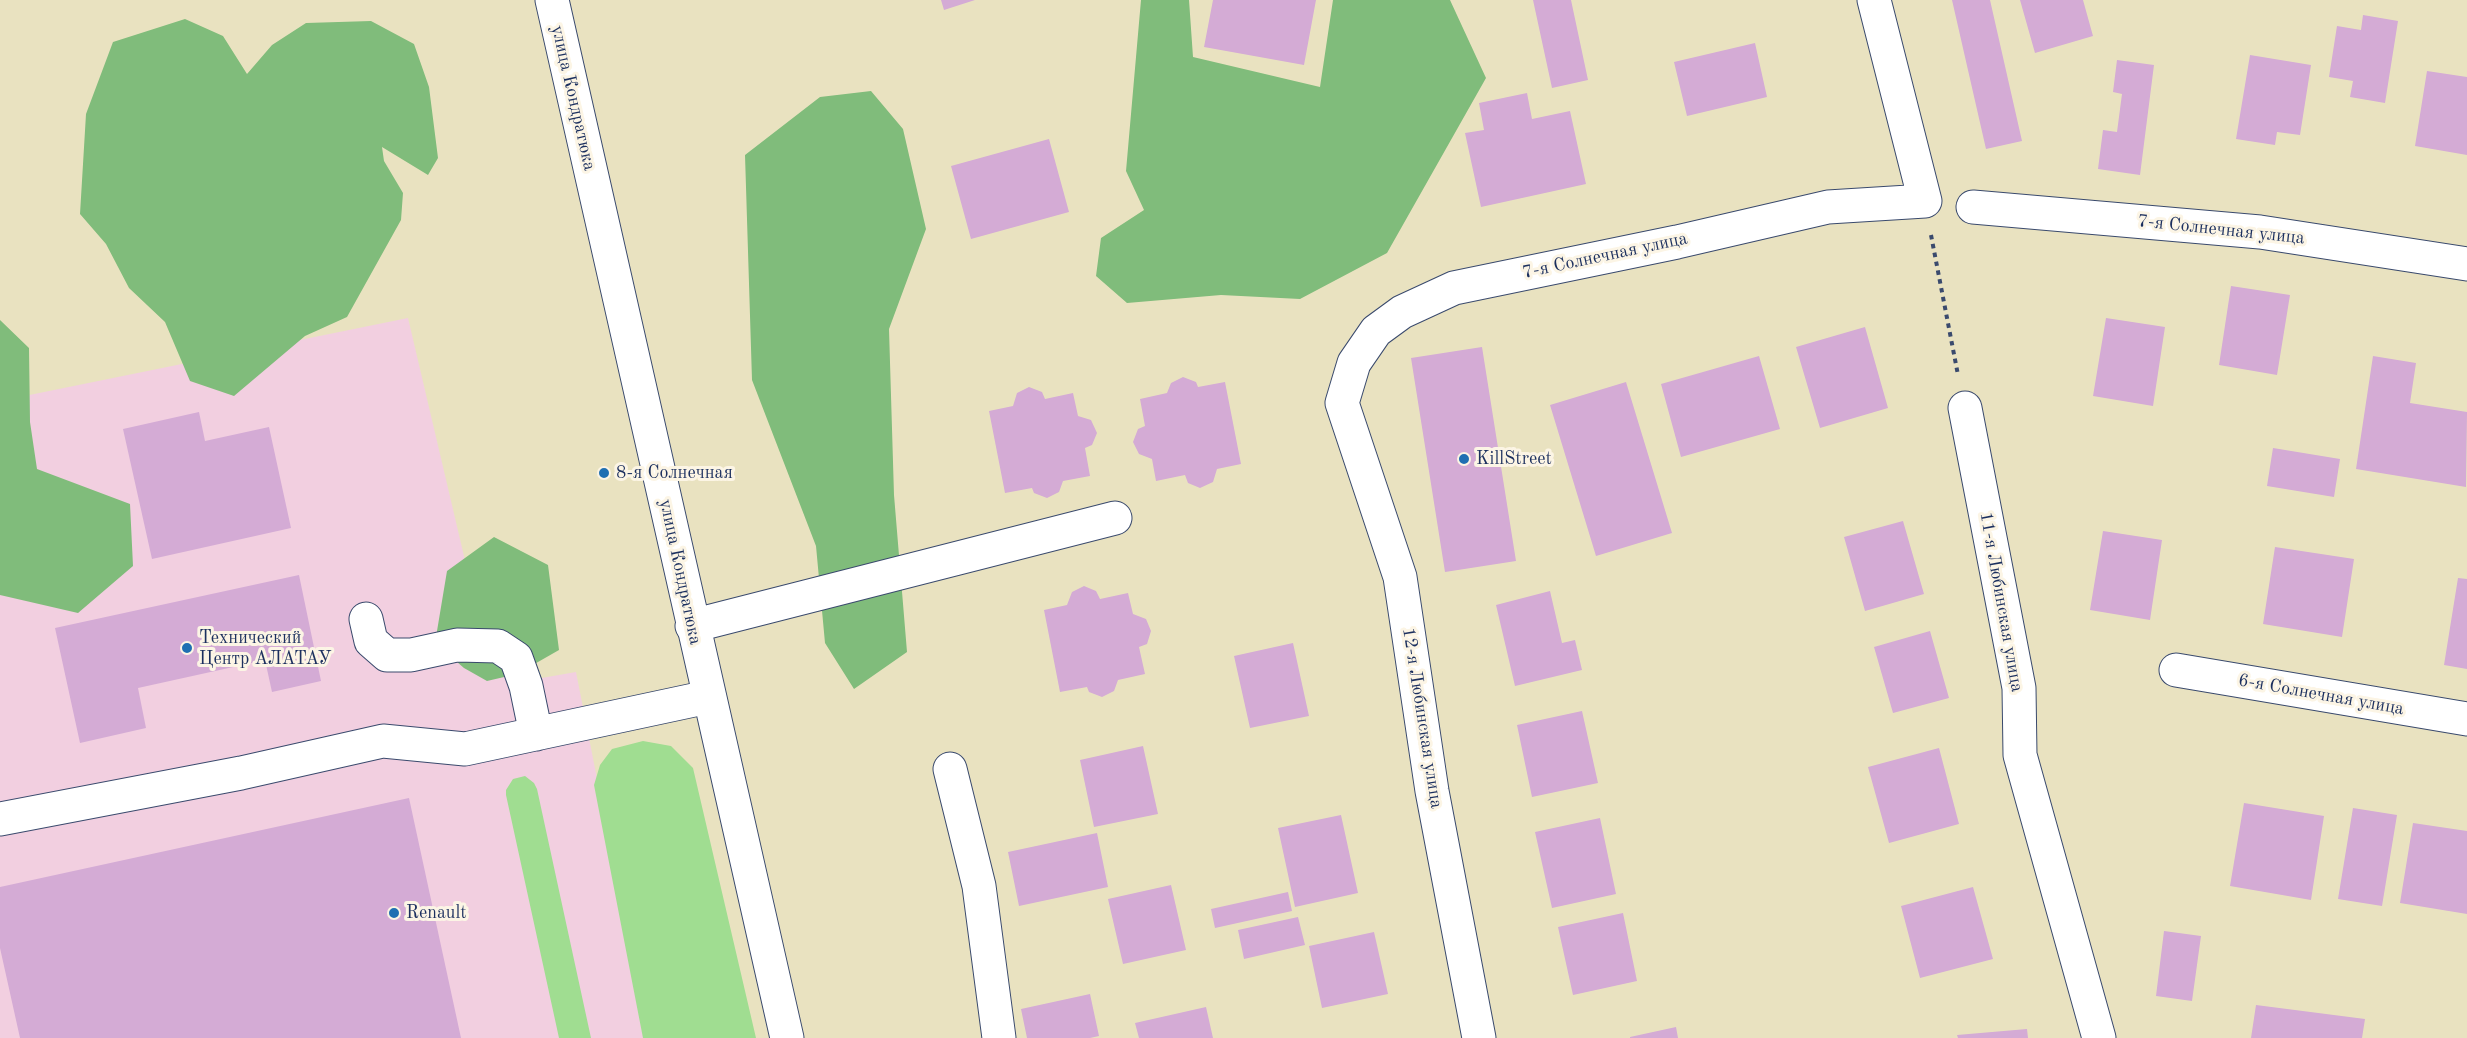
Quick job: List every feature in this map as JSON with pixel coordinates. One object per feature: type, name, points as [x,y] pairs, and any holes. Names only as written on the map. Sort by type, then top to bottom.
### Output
[{"type":"street","name":"улица Кондратюка","points":[[552,0],[787,1038]]},
{"type":"street","points":[[1874,0],[1925,201]]},
{"type":"street","name":"7-я Солнечная улица","points":[[1342,403],[1354,363],[1376,331],[1402,312],[1454,288],[1677,242],[1828,207],[1925,201]]},
{"type":"street","name":"7-я Солнечная улица","points":[[1973,207],[2260,232],[2467,264]]},
{"type":"street","name":"12-я Любинская улица","points":[[1342,403],[1400,577],[1432,791],[1479,1038]]},
{"type":"street","name":"11-я Любинская улица","points":[[1965,408],[2019,688],[2020,755],[2099,1038]]},
{"type":"street","points":[[692,626],[1115,518]]},
{"type":"street","points":[[366,619],[371,641],[387,655],[411,655],[458,645],[498,646],[516,658],[526,686],[536,734]]},
{"type":"street","name":"6-я Солнечная улица","points":[[2176,670],[2467,719]]},
{"type":"street","points":[[0,819],[241,773],[383,741],[465,750],[708,697]]},
{"type":"street","points":[[950,769],[979,886],[999,1038]]},
{"type":"path","points":[[1925,201],[1965,408]]},
{"type":"shaded area","points":[[408,318],[487,654],[513,683],[576,672],[648,1038],[0,1038],[0,401]]},
{"type":"green space","points":[[1141,0],[1189,0],[1193,57],[1320,87],[1333,0],[1450,0],[1486,78],[1387,253],[1300,299],[1221,295],[1127,303],[1096,276],[1101,238],[1144,210],[1126,171]]},
{"type":"green space","points":[[185,19],[223,36],[247,74],[272,45],[306,23],[371,21],[414,44],[429,87],[438,158],[428,175],[382,147],[384,161],[403,193],[401,220],[347,317],[305,336],[234,396],[190,381],[165,322],[129,288],[106,244],[80,214],[86,114],[113,42]]},
{"type":"green space","points":[[871,91],[903,129],[926,229],[889,329],[894,495],[907,652],[854,689],[825,643],[816,546],[752,380],[745,155],[820,97]]},
{"type":"green space","points":[[0,320],[29,348],[30,422],[37,469],[130,504],[133,566],[78,613],[0,595]]},
{"type":"green space","points":[[494,537],[548,565],[559,650],[517,674],[487,681],[464,668],[435,643],[447,571]]},
{"type":"green space","points":[[643,741],[671,746],[693,768],[756,1038],[643,1038],[594,785],[600,765],[612,749]]},
{"type":"green space","points":[[525,776],[534,783],[537,789],[591,1038],[559,1038],[506,795],[506,790],[513,779]]},
{"type":"building","points":[[941,0],[975,0],[944,10]]},
{"type":"building","points":[[1213,0],[1316,0],[1304,65],[1204,47]]},
{"type":"building","points":[[1533,0],[1571,0],[1588,80],[1552,88]]},
{"type":"building","points":[[1952,0],[1990,0],[2022,141],[1986,149]]},
{"type":"building","points":[[2020,0],[2083,0],[2093,36],[2035,53]]},
{"type":"building","points":[[2363,15],[2398,21],[2385,103],[2350,97],[2353,81],[2329,77],[2337,26],[2361,30]]},
{"type":"building","points":[[1755,43],[1767,97],[1687,116],[1674,62]]},
{"type":"building","points":[[2250,55],[2311,65],[2300,135],[2277,132],[2275,145],[2236,139]]},
{"type":"building","points":[[2117,60],[2154,65],[2140,175],[2098,169],[2103,130],[2117,132],[2122,94],[2113,92]]},
{"type":"building","points":[[2427,71],[2467,77],[2467,155],[2415,146]]},
{"type":"building","points":[[1527,93],[1532,119],[1570,111],[1586,184],[1481,207],[1465,133],[1484,130],[1479,103]]},
{"type":"building","points":[[1049,139],[1069,212],[971,239],[951,166]]},
{"type":"building","points":[[2231,286],[2290,295],[2277,375],[2219,365]]},
{"type":"building","points":[[2106,318],[2165,327],[2153,406],[2093,396]]},
{"type":"building","points":[[1865,327],[1888,408],[1820,428],[1796,347]]},
{"type":"building","name":"KillStreet","points":[[1482,347],[1516,561],[1445,572],[1411,358]]},
{"type":"building","points":[[1759,356],[1780,429],[1681,457],[1661,384]]},
{"type":"building","points":[[2373,356],[2416,363],[2410,403],[2467,412],[2466,487],[2356,469]]},
{"type":"building","points":[[1183,377],[1196,382],[1198,387],[1225,382],[1241,464],[1217,469],[1213,482],[1200,488],[1188,483],[1185,475],[1156,481],[1152,459],[1139,454],[1133,442],[1138,429],[1145,426],[1140,399],[1167,393],[1171,383]]},
{"type":"building","points":[[1626,382],[1672,533],[1596,556],[1550,405]]},
{"type":"building","points":[[1029,387],[1042,392],[1045,399],[1073,393],[1078,416],[1091,420],[1097,433],[1092,445],[1085,448],[1090,476],[1063,481],[1059,492],[1047,498],[1034,493],[1032,488],[1005,493],[989,411],[1013,406],[1017,393]]},
{"type":"building","points":[[199,412],[205,441],[269,427],[291,528],[152,559],[123,429]]},
{"type":"building","points":[[2273,448],[2340,459],[2334,497],[2267,486]]},
{"type":"building","points":[[1903,521],[1924,594],[1865,611],[1844,537]]},
{"type":"building","points":[[2103,531],[2162,540],[2150,620],[2090,610]]},
{"type":"building","points":[[2275,547],[2354,559],[2342,637],[2263,624]]},
{"type":"building","name":"Технический Центр АЛАТАУ","points":[[299,575],[321,681],[272,692],[265,660],[138,688],[146,728],[80,743],[55,628]]},
{"type":"building","points":[[2458,578],[2467,579],[2467,669],[2444,665]]},
{"type":"building","points":[[1084,586],[1096,591],[1100,599],[1128,593],[1133,614],[1146,619],[1151,631],[1147,644],[1139,647],[1145,674],[1118,680],[1114,691],[1102,697],[1089,692],[1087,687],[1060,692],[1044,610],[1067,605],[1072,592]]},
{"type":"building","points":[[1550,591],[1562,643],[1575,640],[1582,670],[1515,686],[1496,605]]},
{"type":"building","points":[[1930,631],[1949,698],[1893,713],[1874,647]]},
{"type":"building","points":[[1293,643],[1309,716],[1250,728],[1234,656]]},
{"type":"building","points":[[1582,711],[1598,783],[1532,797],[1517,725]]},
{"type":"building","points":[[1143,746],[1158,814],[1094,827],[1080,760]]},
{"type":"building","points":[[1939,748],[1959,824],[1889,843],[1868,767]]},
{"type":"building","points":[[409,798],[461,1038],[20,1038],[0,948],[0,887]]},
{"type":"building","points":[[2244,803],[2324,816],[2311,900],[2230,886]]},
{"type":"building","points":[[2353,808],[2397,815],[2382,906],[2338,899]]},
{"type":"building","points":[[1341,815],[1358,893],[1295,907],[1278,828]]},
{"type":"building","points":[[1600,818],[1616,894],[1552,908],[1535,832]]},
{"type":"building","points":[[2413,823],[2467,831],[2467,914],[2400,903]]},
{"type":"building","points":[[1097,833],[1108,887],[1019,906],[1008,852]]},
{"type":"building","points":[[1171,885],[1186,950],[1123,964],[1108,899]]},
{"type":"building","points":[[1973,887],[1993,959],[1920,978],[1901,906]]},
{"type":"building","points":[[1288,892],[1292,911],[1215,928],[1211,909]]},
{"type":"building","points":[[1623,913],[1637,981],[1573,995],[1558,927]]},
{"type":"building","points":[[1298,917],[1305,945],[1244,959],[1238,930]]},
{"type":"building","points":[[2164,931],[2201,936],[2192,1001],[2156,996]]},
{"type":"building","points":[[1374,932],[1388,994],[1322,1008],[1309,946]]},
{"type":"building","points":[[1090,994],[1099,1036],[1027,1038],[1021,1009]]},
{"type":"building","points":[[2256,1005],[2365,1019],[2362,1038],[2251,1038]]},
{"type":"building","points":[[1206,1007],[1213,1038],[1139,1038],[1135,1023]]},
{"type":"building","points":[[1676,1027],[1678,1038],[1630,1038],[1630,1037]]},
{"type":"building","points":[[2027,1029],[2028,1038],[1958,1038],[1957,1035]]},
{"type":"place","name":"KillStreet","points":[[1464,459]]},
{"type":"place","name":"8-я Солнечная","points":[[604,473]]},
{"type":"place","name":"Технический Центр АЛАТАУ","points":[[187,648]]},
{"type":"place","name":"Renault","points":[[394,913]]}]
